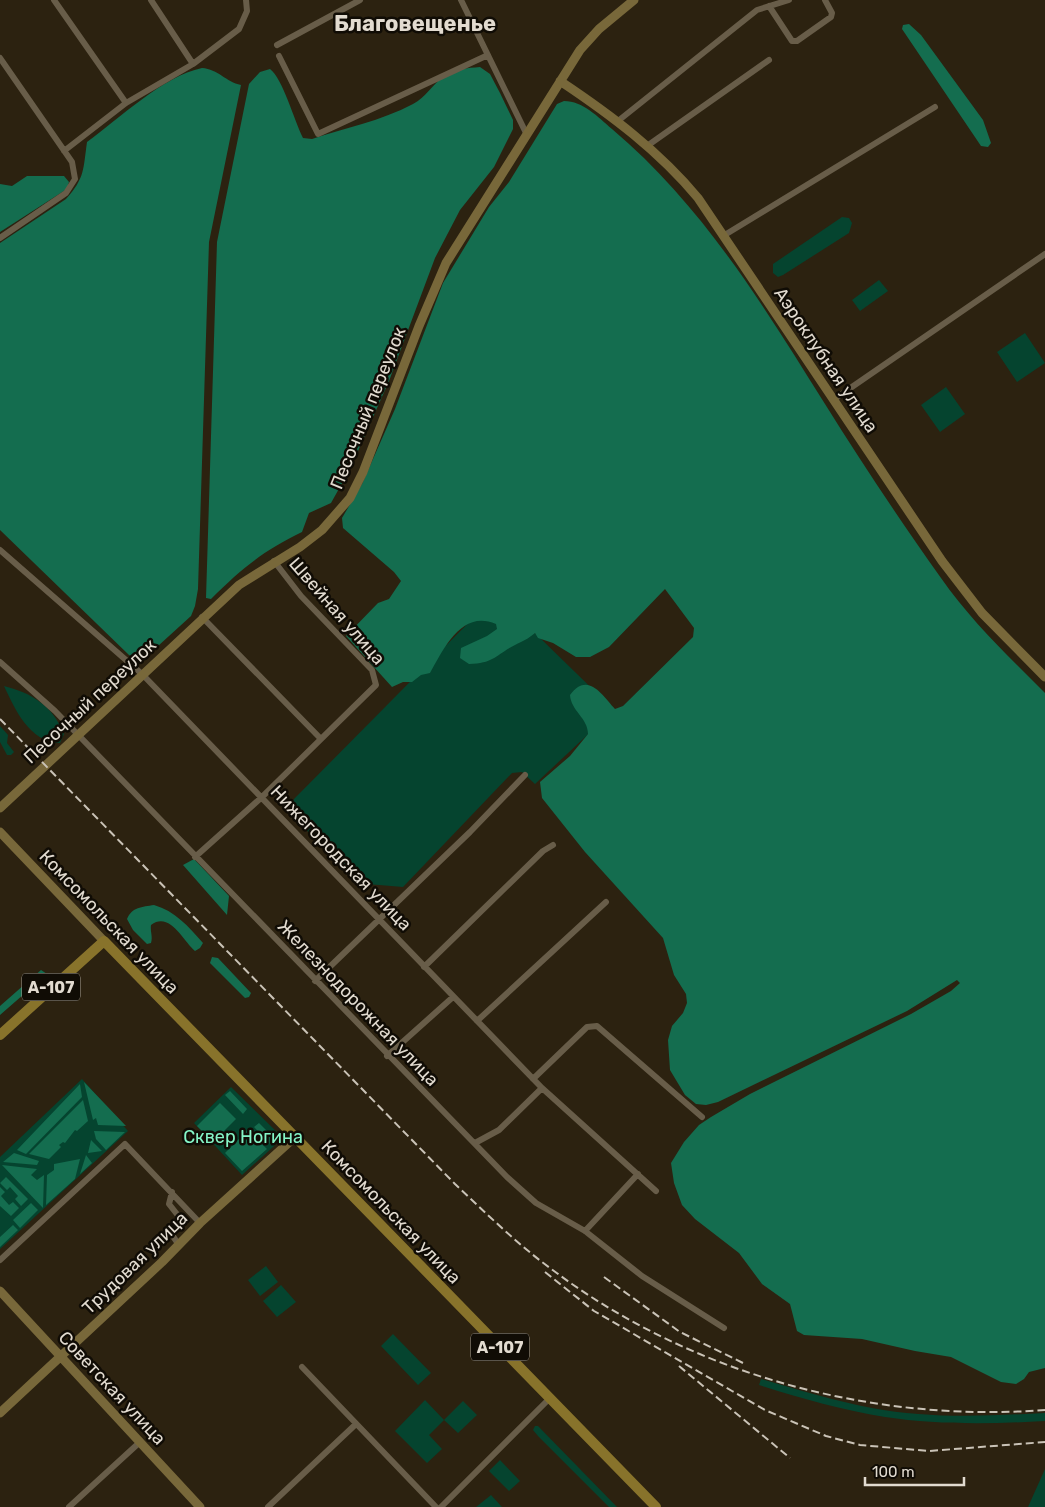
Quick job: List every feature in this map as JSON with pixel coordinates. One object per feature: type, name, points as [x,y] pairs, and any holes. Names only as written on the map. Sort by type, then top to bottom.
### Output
[{"type":"main road","name":"А-107","points":[[0,1035],[104,941]]},
{"type":"main road","name":"Комсомольская улица","points":[[104,941],[656,1507]]},
{"type":"street","points":[[54,0],[126,103]]},
{"type":"street","points":[[151,0],[193,64]]},
{"type":"street","points":[[64,151],[126,103],[193,64],[239,29],[247,11],[246,0]]},
{"type":"street","points":[[277,45],[360,0]]},
{"type":"street","points":[[461,0],[527,135]]},
{"type":"street","name":"Песочный переулок","points":[[0,808],[202,617],[239,585],[274,561],[300,547],[322,530],[350,498],[363,472],[440,275],[460,238],[588,40],[634,0]]},
{"type":"street","points":[[618,122],[757,10],[789,0]]},
{"type":"street","points":[[769,6],[792,41],[797,42],[831,18],[832,14],[825,0]]},
{"type":"street","points":[[279,56],[318,134],[488,55]]},
{"type":"street","points":[[0,58],[75,170],[75,179],[66,193],[0,238]]},
{"type":"street","points":[[647,146],[769,60]]},
{"type":"street","name":"Аэроклубная улица","points":[[560,82],[618,122],[647,146],[690,188],[709,212],[723,236],[942,561],[982,613],[1045,677]]},
{"type":"street","points":[[723,236],[935,107]]},
{"type":"street","points":[[833,400],[1045,254]]},
{"type":"street","name":"Нижегородская улица","points":[[0,550],[142,674],[533,1079],[656,1191]]},
{"type":"street","name":"Швейная улица","points":[[274,561],[301,596],[372,670],[376,680],[374,689],[321,739]]},
{"type":"street","points":[[195,857],[262,798],[321,739],[202,617]]},
{"type":"street","name":"Железнодорожная улица","points":[[0,662],[55,711],[487,1158],[536,1203],[584,1231],[642,1276],[724,1328]]},
{"type":"street","points":[[315,981],[470,832],[525,775]]},
{"type":"street","name":"Комсомольская улица","points":[[0,832],[104,941]]},
{"type":"street","points":[[424,967],[553,844]]},
{"type":"street","points":[[477,1021],[606,902]]},
{"type":"street","points":[[388,1056],[453,997]]},
{"type":"street","points":[[533,1079],[587,1027],[594,1025],[600,1027],[702,1117]]},
{"type":"street","points":[[475,1144],[499,1130],[542,1088]]},
{"type":"street","name":"Трудовая улица","points":[[0,1413],[200,1223],[295,1137]]},
{"type":"street","points":[[0,1260],[125,1144],[200,1223]]},
{"type":"street","points":[[584,1231],[638,1174]]},
{"type":"street","points":[[172,1192],[169,1204],[180,1218],[170,1232],[179,1245]]},
{"type":"street","name":"Советская улица","points":[[0,1291],[200,1507]]},
{"type":"street","points":[[302,1367],[436,1507]]},
{"type":"street","points":[[441,1507],[550,1398]]},
{"type":"street","points":[[268,1507],[356,1424]]},
{"type":"street","points":[[70,1507],[140,1442]]},
{"type":"green space","points":[[909,24],[921,35],[983,120],[991,143],[988,147],[981,146],[902,29],[903,25]]},
{"type":"green space","points":[[480,67],[490,74],[513,120],[513,129],[494,167],[460,210],[435,258],[389,381],[350,469],[331,503],[309,513],[302,532],[264,553],[243,569],[211,599],[206,598],[217,242],[249,84],[260,72],[270,69],[284,90],[303,138],[312,139],[376,120],[401,110],[418,101],[448,74],[461,69]]},
{"type":"green space","points":[[202,68],[213,71],[241,85],[209,242],[198,589],[191,616],[147,656],[137,659],[129,655],[0,530],[0,243],[66,199],[80,179],[84,167],[87,142],[157,89],[187,73]]},
{"type":"green space","points":[[564,101],[584,107],[612,129],[645,159],[703,224],[754,294],[867,470],[941,578],[978,624],[1045,693],[1045,1368],[1029,1372],[1024,1379],[1016,1384],[1001,1382],[951,1357],[862,1339],[804,1335],[797,1331],[790,1304],[762,1284],[739,1253],[695,1219],[682,1205],[674,1183],[671,1163],[684,1142],[699,1125],[750,1094],[911,1014],[951,991],[960,983],[957,980],[907,1011],[718,1102],[706,1105],[696,1104],[685,1095],[670,1070],[668,1040],[672,1026],[683,1013],[687,1003],[686,994],[674,975],[663,938],[585,852],[542,798],[540,782],[570,756],[588,734],[585,723],[571,701],[570,695],[577,688],[589,685],[600,692],[615,709],[623,706],[693,637],[694,628],[665,589],[609,647],[590,657],[576,657],[553,643],[538,638],[535,633],[490,660],[469,664],[460,658],[461,648],[487,636],[497,629],[496,624],[484,621],[473,622],[464,626],[448,643],[430,673],[421,675],[412,682],[403,682],[392,687],[346,636],[378,603],[389,599],[401,581],[394,572],[343,528],[342,518],[362,484],[395,409],[443,283],[489,207],[509,182],[557,104]]},
{"type":"green space","points":[[27,176],[64,176],[69,182],[67,189],[0,232],[0,184],[12,186]]},
{"type":"green space","points":[[842,217],[849,218],[852,223],[849,233],[783,275],[778,277],[773,273],[773,264]]},
{"type":"green space","points":[[879,280],[888,291],[860,311],[852,300]]},
{"type":"green space","points":[[1025,333],[1045,363],[1017,382],[997,352]]},
{"type":"green space","points":[[946,387],[965,414],[940,432],[921,405]]},
{"type":"green space","points":[[496,595],[614,710],[535,784],[522,772],[512,773],[403,887],[355,883],[288,810],[294,799]]},
{"type":"green space","points":[[4,686],[32,697],[48,708],[64,734],[60,743],[40,737],[24,723]]},
{"type":"green space","points":[[0,726],[8,735],[7,743],[14,752],[11,755],[7,755],[0,742]]},
{"type":"green space","points":[[194,859],[229,896],[227,915],[183,865]]},
{"type":"green space","points":[[154,905],[175,915],[186,925],[203,943],[200,948],[195,951],[176,929],[164,922],[151,925],[152,941],[147,944],[133,930],[127,919],[135,910]]},
{"type":"green space","points":[[212,957],[218,958],[251,993],[249,997],[245,998],[210,963]]},
{"type":"green space","points":[[41,970],[47,974],[0,1015],[0,1006]]},
{"type":"green space","points":[[82,1079],[128,1131],[0,1249],[0,1157]]},
{"type":"green space","points":[[84,1082],[126,1126],[98,1125],[96,1118],[93,1120]]},
{"type":"green space","points":[[80,1084],[82,1097],[26,1154],[17,1150]]},
{"type":"green space","name":"Сквер Ногина","points":[[231,1087],[283,1138],[242,1175],[194,1123]]},
{"type":"green space","points":[[230,1091],[247,1109],[243,1114],[225,1095]]},
{"type":"green space","points":[[83,1100],[88,1121],[77,1131],[75,1130],[65,1143],[63,1142],[59,1145],[61,1147],[49,1159],[29,1154]]},
{"type":"green space","points":[[220,1103],[236,1119],[213,1142],[197,1126]]},
{"type":"green space","points":[[259,1123],[276,1140],[271,1145],[254,1127]]},
{"type":"green space","points":[[248,1130],[267,1149],[242,1171],[225,1153]]},
{"type":"green space","points":[[94,1131],[125,1132],[106,1150],[96,1139]]},
{"type":"green space","points":[[91,1140],[102,1151],[88,1153]]},
{"type":"green space","points":[[14,1153],[39,1161],[37,1165],[3,1162]]},
{"type":"green space","points":[[86,1155],[92,1163],[80,1174]]},
{"type":"green space","points":[[80,1159],[75,1179],[46,1205],[47,1175],[54,1170],[54,1164]]},
{"type":"green space","points":[[2,1165],[37,1169],[31,1175],[37,1180],[44,1175],[43,1208]]},
{"type":"green space","points":[[6,1177],[28,1199],[21,1206],[15,1199],[18,1196],[10,1187],[7,1190],[0,1183]]},
{"type":"green space","points":[[0,1187],[5,1192],[1,1196],[9,1205],[13,1202],[19,1208],[11,1216],[0,1206]]},
{"type":"green space","points":[[31,1203],[38,1210],[20,1228],[13,1220]]},
{"type":"green space","points":[[13,1225],[18,1230],[0,1247],[0,1237]]},
{"type":"green space","points":[[266,1266],[278,1282],[260,1296],[248,1280]]},
{"type":"green space","points":[[281,1285],[296,1302],[277,1317],[263,1301]]},
{"type":"green space","points":[[393,1334],[431,1373],[418,1385],[381,1346]]},
{"type":"green space","points":[[761,1379],[872,1408],[915,1414],[958,1416],[1045,1413],[1045,1421],[965,1423],[905,1420],[837,1407],[774,1390],[759,1385]]},
{"type":"green space","points":[[425,1400],[444,1420],[429,1435],[442,1449],[427,1463],[395,1431]]},
{"type":"green space","points":[[463,1401],[477,1415],[458,1433],[444,1420]]},
{"type":"green space","points":[[535,1426],[538,1426],[617,1507],[609,1507],[538,1436],[533,1430]]},
{"type":"green space","points":[[500,1460],[520,1481],[509,1491],[489,1471]]},
{"type":"green space","points":[[1045,1469],[1045,1507],[1028,1507]]},
{"type":"green space","points":[[491,1495],[502,1507],[476,1507]]},
{"type":"railway","points":[[0,719],[455,1184],[528,1251],[608,1307],[665,1338],[725,1364],[787,1384],[851,1399],[915,1408],[980,1412],[1045,1410]]},
{"type":"railway","points":[[545,1272],[594,1311],[765,1410],[826,1436],[860,1445],[929,1451],[1045,1442]]},
{"type":"railway","points":[[604,1277],[680,1332],[745,1364]]},
{"type":"railway","points":[[679,1366],[790,1458]]},
{"type":"district","name":"Благовещенье","points":[[415,23]]}]
